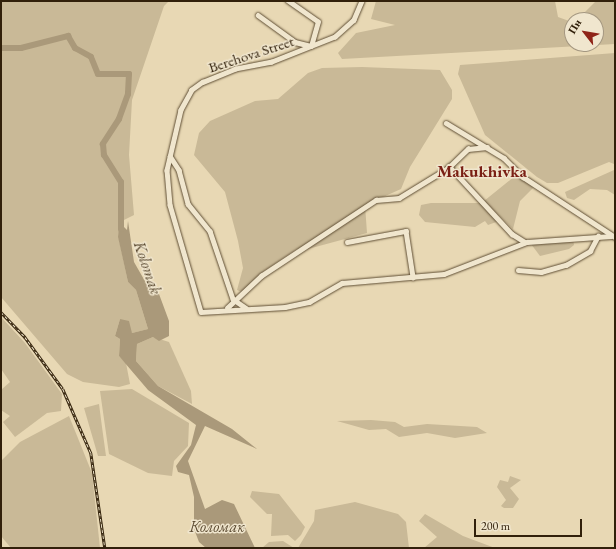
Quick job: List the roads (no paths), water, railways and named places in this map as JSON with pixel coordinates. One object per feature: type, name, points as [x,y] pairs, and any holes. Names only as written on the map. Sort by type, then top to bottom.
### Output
[{"type":"street","points":[[258,16],[295,42],[311,46],[318,22],[288,1]]},
{"type":"street","name":"Berehova Street","points":[[227,308],[201,312],[170,205],[167,170],[181,110],[192,90],[231,71],[272,62],[340,33],[354,20],[362,1]]},
{"type":"street","points":[[446,123],[487,147],[523,177],[613,236]]},
{"type":"street","points":[[227,308],[233,299],[261,276],[376,200],[399,198],[449,166],[468,149],[487,147]]},
{"type":"street","points":[[170,156],[179,170],[188,204],[210,231],[233,299],[246,308]]},
{"type":"street","points":[[449,166],[512,234],[526,242]]},
{"type":"street","points":[[347,242],[406,231],[413,277]]},
{"type":"street","points":[[518,270],[541,272],[566,265],[590,251],[598,236]]},
{"type":"street","points":[[227,308],[302,304],[351,281],[444,274],[526,242],[613,236]]},
{"type":"water","name":"Коломак","points":[[128,221],[134,262],[150,290],[159,294],[169,321],[169,336],[159,341],[153,337],[137,344],[136,361],[158,386],[232,429],[257,449],[205,426],[188,461],[205,509],[222,500],[234,504],[255,548],[206,548],[199,542],[194,529],[194,497],[189,475],[178,472],[176,466],[191,445],[196,425],[148,390],[119,356],[120,339],[115,336],[120,319],[129,321],[132,333],[148,329],[136,290],[128,282],[118,237],[119,222],[127,230]]},
{"type":"waterway","name":"Kolomak","points":[[1,48],[21,48],[68,36],[75,48],[91,57],[98,74],[129,74],[128,94],[119,119],[103,144],[104,155],[121,182],[121,229]]},
{"type":"railway","points":[[1,312],[25,337],[63,389],[91,453],[105,548]]},
{"type":"district","name":"Makukhivka","points":[[482,172]]}]
